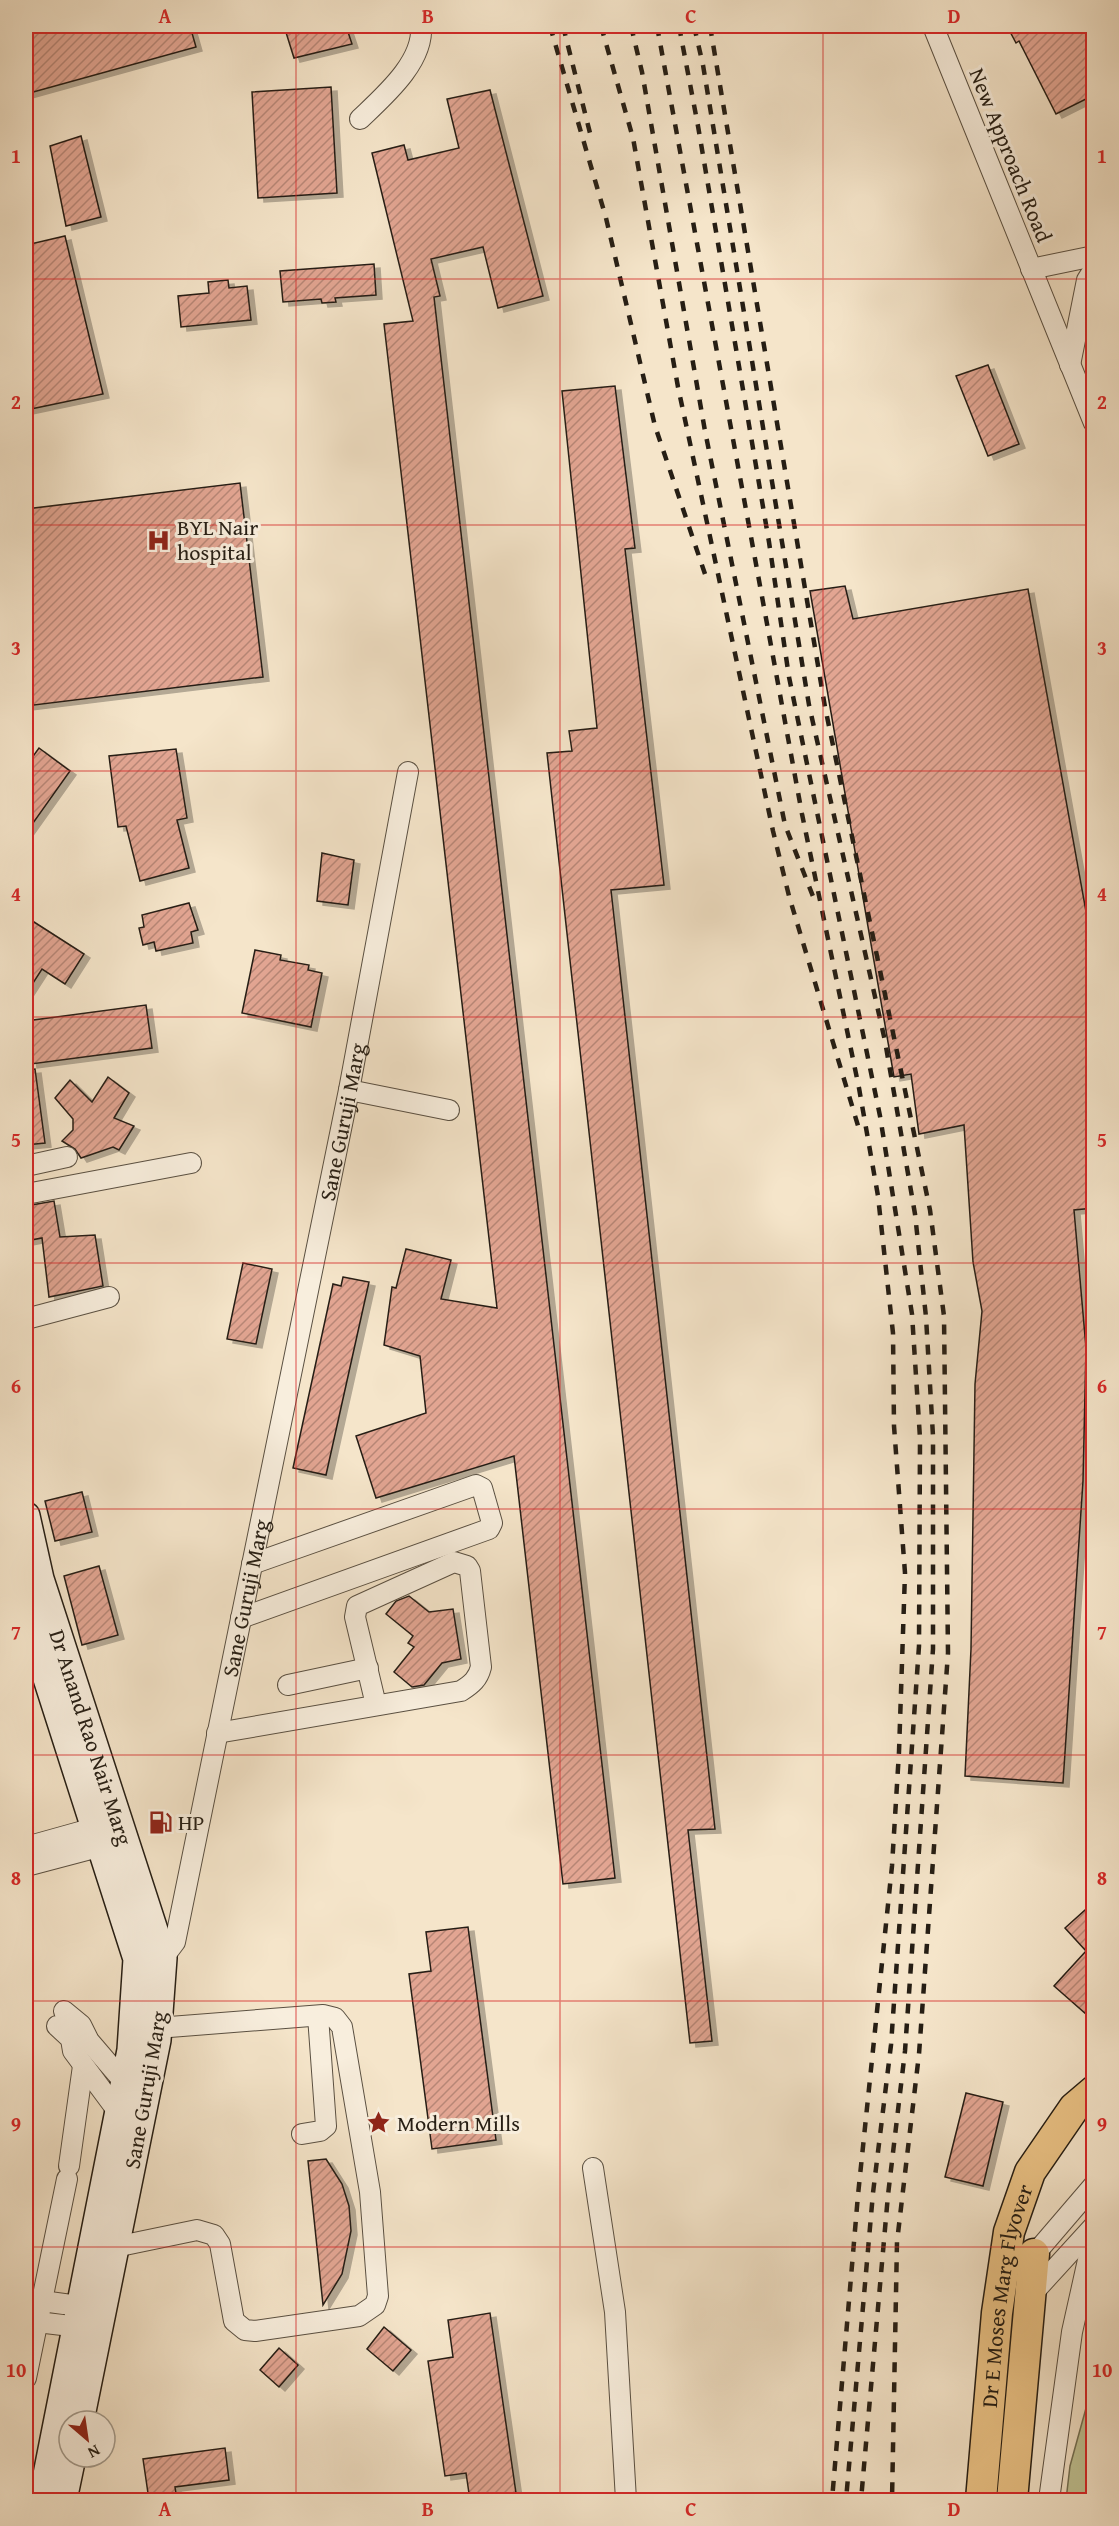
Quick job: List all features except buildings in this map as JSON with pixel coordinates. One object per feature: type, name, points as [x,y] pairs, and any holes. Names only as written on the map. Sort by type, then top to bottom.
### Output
[{"type":"main road","name":"Dr Anand Rao Nair Marg","points":[[26,1516],[32,1576],[125,1839],[150,1958]]},
{"type":"main road","name":"Dr Anand Rao Nair Marg","points":[[26,1613],[97,1837],[150,1958]]},
{"type":"main road","name":"Sane Guruji Marg","points":[[81,2409],[89,2318],[115,2247],[146,2029],[150,1958]]},
{"type":"main road","name":"Sane Guruji Marg","points":[[72,2409],[89,2318],[119,2113],[125,2083],[146,2029]]},
{"type":"main road","name":"Dr E Moses Marg Flyover","points":[[981,2500],[999,2303],[1009,2232],[1030,2172],[1084,2100]]},
{"type":"main road","name":"Dr E Moses Marg Flyover","points":[[1012,2500],[1034,2254]]},
{"type":"main road","name":"Sane Guruji Marg","points":[[42,2500],[57,2467]]},
{"type":"main road","name":"Sane Guruji Marg","points":[[63,2500],[64,2469]]},
{"type":"street","points":[[360,119],[395,85],[413,56],[422,34],[421,26]]},
{"type":"street","name":"New Approach Road","points":[[933,26],[1094,423]]},
{"type":"street","points":[[1031,269],[1094,256]]},
{"type":"street","points":[[1070,365],[1087,280],[1094,269]]},
{"type":"street","name":"Sane Guruji Marg","points":[[150,1958],[174,1942],[349,1090],[408,772]]},
{"type":"street","points":[[349,1090],[449,1110]]},
{"type":"street","points":[[26,1166],[66,1157]]},
{"type":"street","points":[[26,1194],[191,1163]]},
{"type":"street","points":[[26,1319],[109,1297]]},
{"type":"street","points":[[241,1618],[489,1529],[492,1523],[482,1488],[476,1485],[252,1564]]},
{"type":"street","points":[[217,1733],[461,1691],[479,1675],[481,1667],[470,1571],[467,1566],[454,1562],[357,1606],[355,1617],[376,1705]]},
{"type":"street","points":[[288,1685],[368,1668]]},
{"type":"street","points":[[26,1866],[97,1837]]},
{"type":"street","points":[[26,1847],[97,1837],[125,1839]]},
{"type":"street","points":[[115,2247],[197,2230],[214,2235],[220,2244],[234,2321],[245,2330],[359,2316],[375,2306],[378,2296],[370,2192],[342,2027],[335,2018],[318,2016],[146,2029]]},
{"type":"street","points":[[302,2134],[320,2131],[326,2126],[318,2016]]},
{"type":"street","points":[[119,2113],[73,2051],[71,2038],[60,2018],[81,2025],[89,2042],[125,2083]]},
{"type":"street","points":[[26,2378],[67,2169],[83,2066]]},
{"type":"street","points":[[593,2168],[615,2312],[626,2500]]},
{"type":"street","points":[[999,2303],[1034,2254],[1094,2186]]},
{"type":"street","points":[[1030,2304],[1094,2226]]},
{"type":"street","points":[[1049,2500],[1072,2332],[1094,2233]]},
{"type":"street","points":[[42,2301],[89,2318]]},
{"type":"street","points":[[38,2322],[89,2318]]},
{"type":"green space","points":[[1093,2383],[1093,2500],[1066,2500],[1070,2466]]},
{"type":"railway","points":[[550,26],[606,218],[655,426],[706,577]]},
{"type":"railway","points":[[563,26],[590,133]]},
{"type":"railway","points":[[601,26],[633,138],[678,387],[773,831],[789,896],[859,1129]]},
{"type":"railway","points":[[631,26],[642,72],[705,431],[785,825],[816,904]]},
{"type":"railway","points":[[657,26],[802,814],[859,1088],[878,1196],[893,1333],[894,1426],[905,1573],[899,1752],[892,1866],[858,2195],[832,2500]]},
{"type":"railway","points":[[679,26],[769,542],[789,677],[880,1116],[912,1314],[920,1438],[919,1646],[891,2045],[873,2193],[846,2500]]},
{"type":"railway","points":[[694,26],[703,65],[809,705],[885,1041],[915,1214],[926,1317],[933,1436],[933,1649],[905,2051],[888,2195],[861,2500]]},
{"type":"railway","points":[[710,26],[825,707],[930,1210],[944,1316],[948,1653],[919,2054],[897,2242],[892,2500]]},
{"type":"place","name":"BYL Nair hospital","points":[[159,540]]},
{"type":"place","name":"HP","points":[[160,1822]]},
{"type":"place","name":"Modern Mills","points":[[379,2123]]}]
